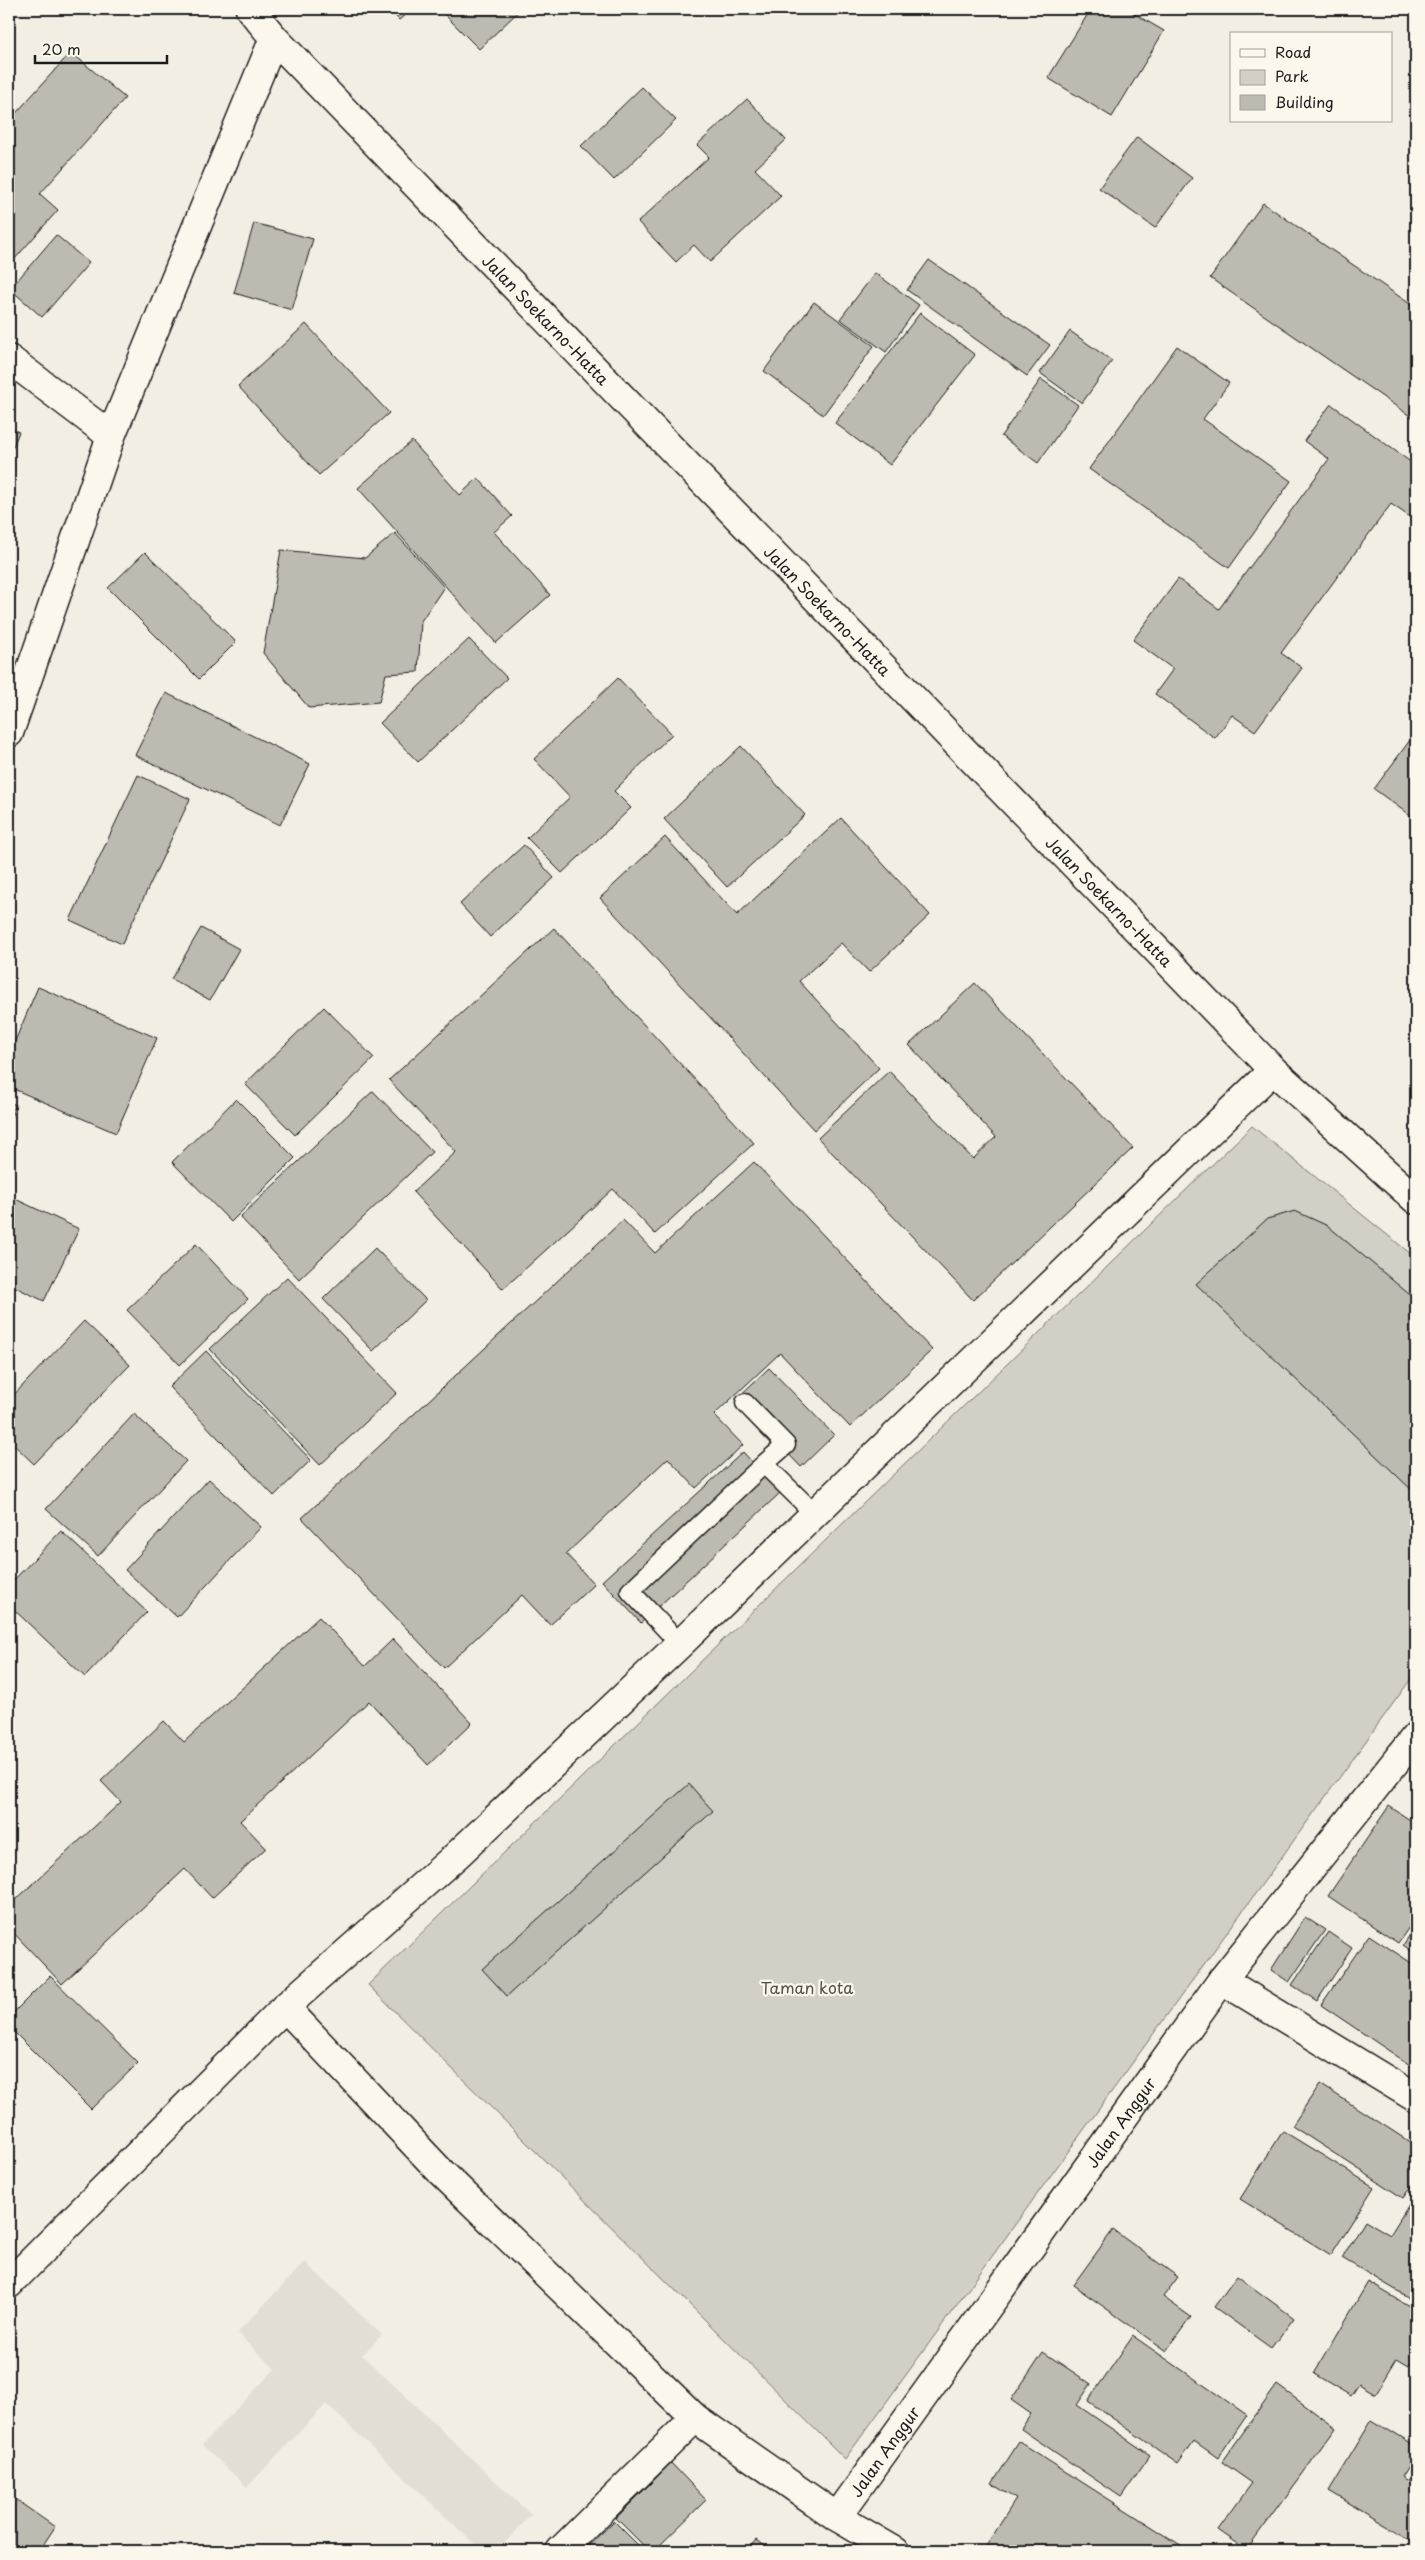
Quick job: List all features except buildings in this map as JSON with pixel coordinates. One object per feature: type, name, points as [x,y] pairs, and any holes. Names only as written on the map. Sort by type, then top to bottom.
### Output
[{"type":"main road","name":"Jalan Soekarno-Hatta","points":[[250,9],[274,38],[1273,1070],[1416,1200]]},
{"type":"main road","points":[[9,733],[111,436],[274,38]]},
{"type":"main road","points":[[9,359],[111,436]]},
{"type":"main road","points":[[9,2284],[285,2007],[457,1855],[680,1644],[1273,1070]]},
{"type":"main road","name":"Jalan Anggur","points":[[837,2517],[1222,1980],[1416,1736]]},
{"type":"main road","points":[[1222,1980],[1416,2098]]},
{"type":"main road","points":[[285,2007],[442,2173],[696,2418],[837,2517],[895,2551]]},
{"type":"main road","points":[[560,2551],[696,2418]]},
{"type":"lane","points":[[680,1644],[630,1590],[786,1445],[745,1403]]},
{"type":"lane","points":[[764,1464],[814,1514]]},
{"type":"shaded area","points":[[305,2262],[382,2335],[362,2355],[531,2515],[497,2551],[482,2551],[326,2404],[247,2487],[202,2445],[275,2369],[237,2333]]},
{"type":"green space","name":"Taman kota","points":[[1252,1126],[1416,1258],[1416,1672],[845,2459],[368,1985]]}]
